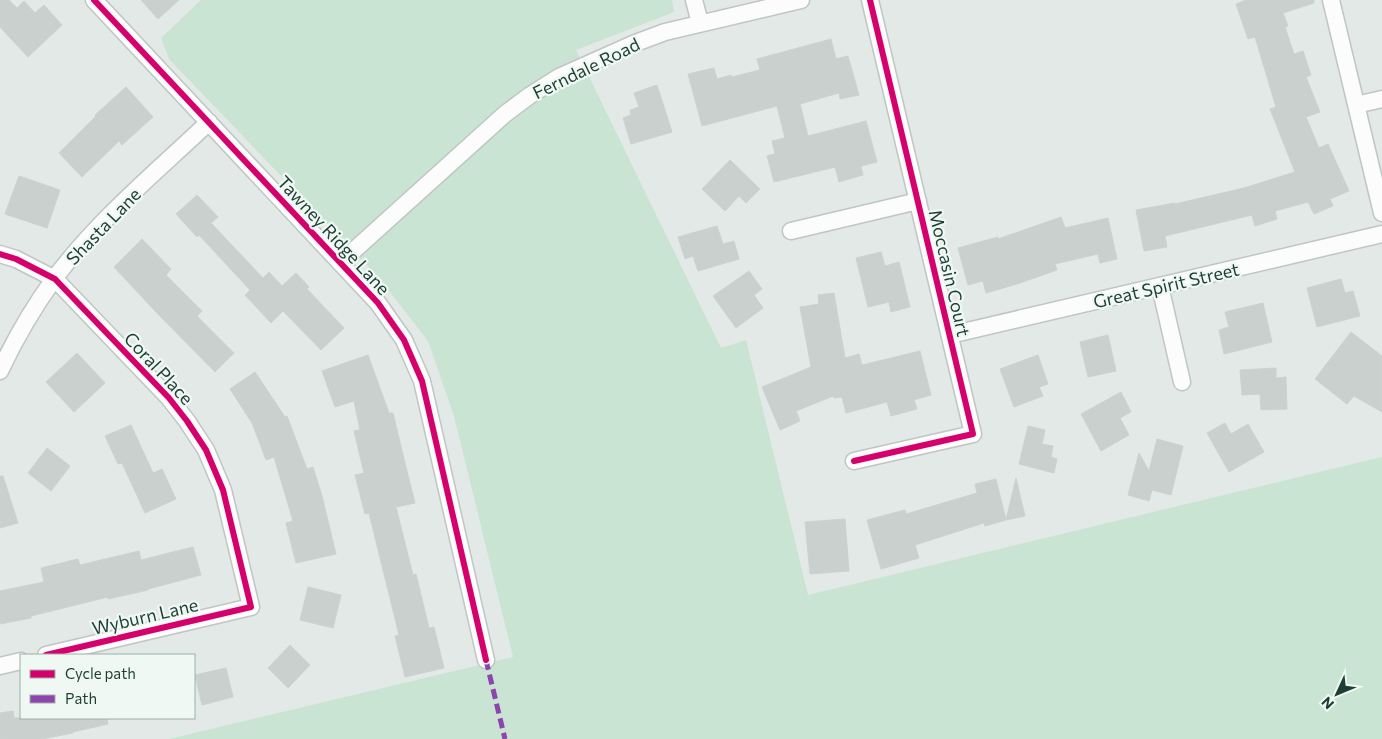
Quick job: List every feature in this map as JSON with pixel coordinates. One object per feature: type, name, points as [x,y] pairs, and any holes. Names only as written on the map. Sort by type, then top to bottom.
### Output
[{"type":"street","name":"Tawney Ridge Lane","points":[[94,0],[378,303],[404,340],[422,381],[486,660]]},
{"type":"street","points":[[694,0],[700,24]]},
{"type":"street","name":"Ferndale Road","points":[[340,263],[505,114],[528,96],[559,77],[665,32],[801,0]]},
{"type":"street","name":"Moccasin Court","points":[[854,461],[973,434],[870,0]]},
{"type":"street","points":[[1331,0],[1382,213]]},
{"type":"street","points":[[1356,105],[1382,99]]},
{"type":"street","name":"Shasta Lane","points":[[0,371],[37,304],[55,279],[105,221],[209,122]]},
{"type":"street","points":[[791,231],[918,201]]},
{"type":"street","name":"Great Spirit Street","points":[[950,335],[1382,234]]},
{"type":"street","name":"Coral Place","points":[[0,254],[16,259],[55,279],[169,398],[187,421],[206,450],[223,490],[251,607]]},
{"type":"street","points":[[1160,286],[1182,382]]},
{"type":"street","name":"Wyburn Lane","points":[[50,654],[251,607]]},
{"type":"street","points":[[0,666],[20,661]]},
{"type":"green space","points":[[201,0],[672,0],[674,12],[576,50],[721,348],[746,340],[808,595],[1382,457],[1382,739],[169,739],[513,657],[454,416],[428,341],[380,279],[169,59],[161,38]]},
{"type":"building","points":[[0,0],[9,0],[17,8],[24,1],[35,13],[44,5],[62,25],[28,57],[0,27]]},
{"type":"building","points":[[141,0],[179,0],[158,19]]},
{"type":"building","points":[[1246,0],[1314,0],[1314,3],[1283,13],[1288,26],[1285,27],[1294,54],[1303,51],[1311,75],[1306,77],[1320,112],[1306,117],[1319,148],[1328,144],[1349,191],[1330,199],[1333,206],[1314,214],[1308,202],[1275,211],[1277,219],[1255,226],[1252,215],[1165,236],[1167,247],[1144,251],[1136,210],[1175,204],[1244,188],[1295,172],[1270,109],[1276,107],[1255,37],[1248,39],[1236,4]]},
{"type":"building","points":[[831,39],[836,59],[848,56],[859,95],[840,99],[839,93],[800,104],[808,136],[866,121],[877,162],[861,166],[863,175],[839,182],[835,167],[774,182],[767,156],[775,154],[772,141],[785,138],[777,106],[702,126],[688,74],[714,68],[717,79],[731,75],[732,77],[760,70],[757,59]]},
{"type":"building","points":[[657,85],[672,132],[631,144],[623,118],[631,115],[630,110],[639,107],[634,93]]},
{"type":"building","points":[[126,87],[153,117],[122,145],[119,141],[82,177],[59,153],[95,115]]},
{"type":"building","points":[[730,160],[760,189],[746,203],[739,196],[725,211],[702,189]]},
{"type":"building","points":[[19,176],[60,190],[47,228],[5,214]]},
{"type":"building","points":[[197,195],[218,217],[211,223],[263,278],[269,272],[282,286],[296,273],[309,287],[307,289],[344,328],[321,350],[283,311],[271,323],[245,295],[250,290],[199,235],[197,237],[176,214]]},
{"type":"building","points":[[1061,217],[1065,228],[1108,218],[1117,259],[1100,263],[1098,254],[1055,264],[1057,270],[986,293],[983,281],[968,285],[958,248],[998,237],[998,239]]},
{"type":"building","points":[[717,226],[723,244],[734,241],[739,259],[698,271],[693,256],[685,259],[678,237]]},
{"type":"building","points":[[142,239],[171,269],[166,275],[202,311],[197,316],[234,353],[215,372],[114,267]]},
{"type":"building","points":[[881,252],[885,266],[899,262],[910,307],[891,312],[889,302],[868,307],[856,258]]},
{"type":"building","points":[[749,271],[762,289],[754,295],[763,308],[736,328],[713,296]]},
{"type":"building","points":[[1341,279],[1345,293],[1353,291],[1360,316],[1317,327],[1307,288]]},
{"type":"building","points":[[834,293],[845,358],[859,354],[862,365],[920,351],[931,395],[914,400],[917,409],[891,416],[887,402],[846,413],[842,397],[834,398],[833,396],[796,411],[800,421],[780,430],[762,387],[811,367],[800,307],[819,304],[818,295]]},
{"type":"building","points":[[1263,303],[1272,342],[1224,354],[1219,330],[1229,327],[1225,312]]},
{"type":"building","points":[[1351,332],[1382,356],[1382,412],[1354,396],[1347,404],[1315,379]]},
{"type":"building","points":[[1108,335],[1116,371],[1088,377],[1080,342]]},
{"type":"building","points":[[77,353],[105,383],[74,412],[46,382]]},
{"type":"building","points":[[368,355],[389,413],[393,413],[415,503],[396,507],[413,575],[416,574],[429,628],[434,627],[444,668],[405,677],[395,636],[399,635],[369,513],[365,514],[355,475],[364,473],[354,431],[360,430],[354,401],[335,407],[322,371]]},
{"type":"building","points":[[1038,355],[1048,384],[1039,387],[1043,396],[1014,407],[1000,369]]},
{"type":"building","points":[[1276,368],[1276,378],[1286,377],[1287,409],[1261,410],[1260,394],[1242,395],[1240,370]]},
{"type":"building","points":[[255,372],[285,417],[287,416],[307,469],[313,467],[336,554],[296,563],[286,523],[293,521],[274,457],[266,460],[252,423],[230,389]]},
{"type":"building","points":[[1121,392],[1131,412],[1120,418],[1129,435],[1101,451],[1081,414]]},
{"type":"building","points":[[1225,423],[1231,434],[1248,424],[1264,452],[1229,472],[1207,433]]},
{"type":"building","points":[[131,425],[153,473],[162,469],[176,499],[145,513],[122,463],[118,464],[105,436]]},
{"type":"building","points":[[1028,426],[1045,430],[1042,444],[1053,446],[1051,457],[1057,459],[1054,473],[1019,464]]},
{"type":"building","points":[[1157,439],[1183,446],[1171,495],[1152,490],[1149,501],[1128,495],[1139,453],[1149,471]]},
{"type":"building","points":[[47,448],[70,466],[51,491],[28,473]]},
{"type":"building","points":[[0,476],[3,476],[18,523],[0,528]]},
{"type":"building","points":[[1016,478],[1025,516],[1006,520]]},
{"type":"building","points":[[996,479],[1006,520],[985,526],[984,523],[915,545],[919,558],[881,569],[867,520],[905,510],[906,514],[977,493],[975,484]]},
{"type":"building","points":[[845,519],[849,571],[810,574],[805,522]]},
{"type":"building","points":[[193,547],[201,575],[148,590],[108,599],[108,597],[31,616],[31,618],[0,624],[0,591],[44,582],[41,568],[78,559],[80,565],[139,551],[141,560]]},
{"type":"building","points":[[308,587],[341,595],[333,628],[300,620]]},
{"type":"building","points":[[290,645],[310,665],[288,688],[268,668]]},
{"type":"building","points":[[226,668],[233,697],[202,705],[195,675]]},
{"type":"building","points":[[13,711],[14,718],[20,719],[107,719],[108,724],[42,739],[0,739],[0,713]]},
{"type":"marked path","points":[[486,660],[505,739]]},
{"type":"cycle path","points":[[94,0],[378,303],[404,340],[422,381],[486,660]]},
{"type":"cycle path","points":[[854,461],[973,434],[870,0]]},
{"type":"cycle path","points":[[0,254],[16,259],[55,279],[169,398],[187,421],[206,450],[223,490],[251,607],[50,654]]}]
